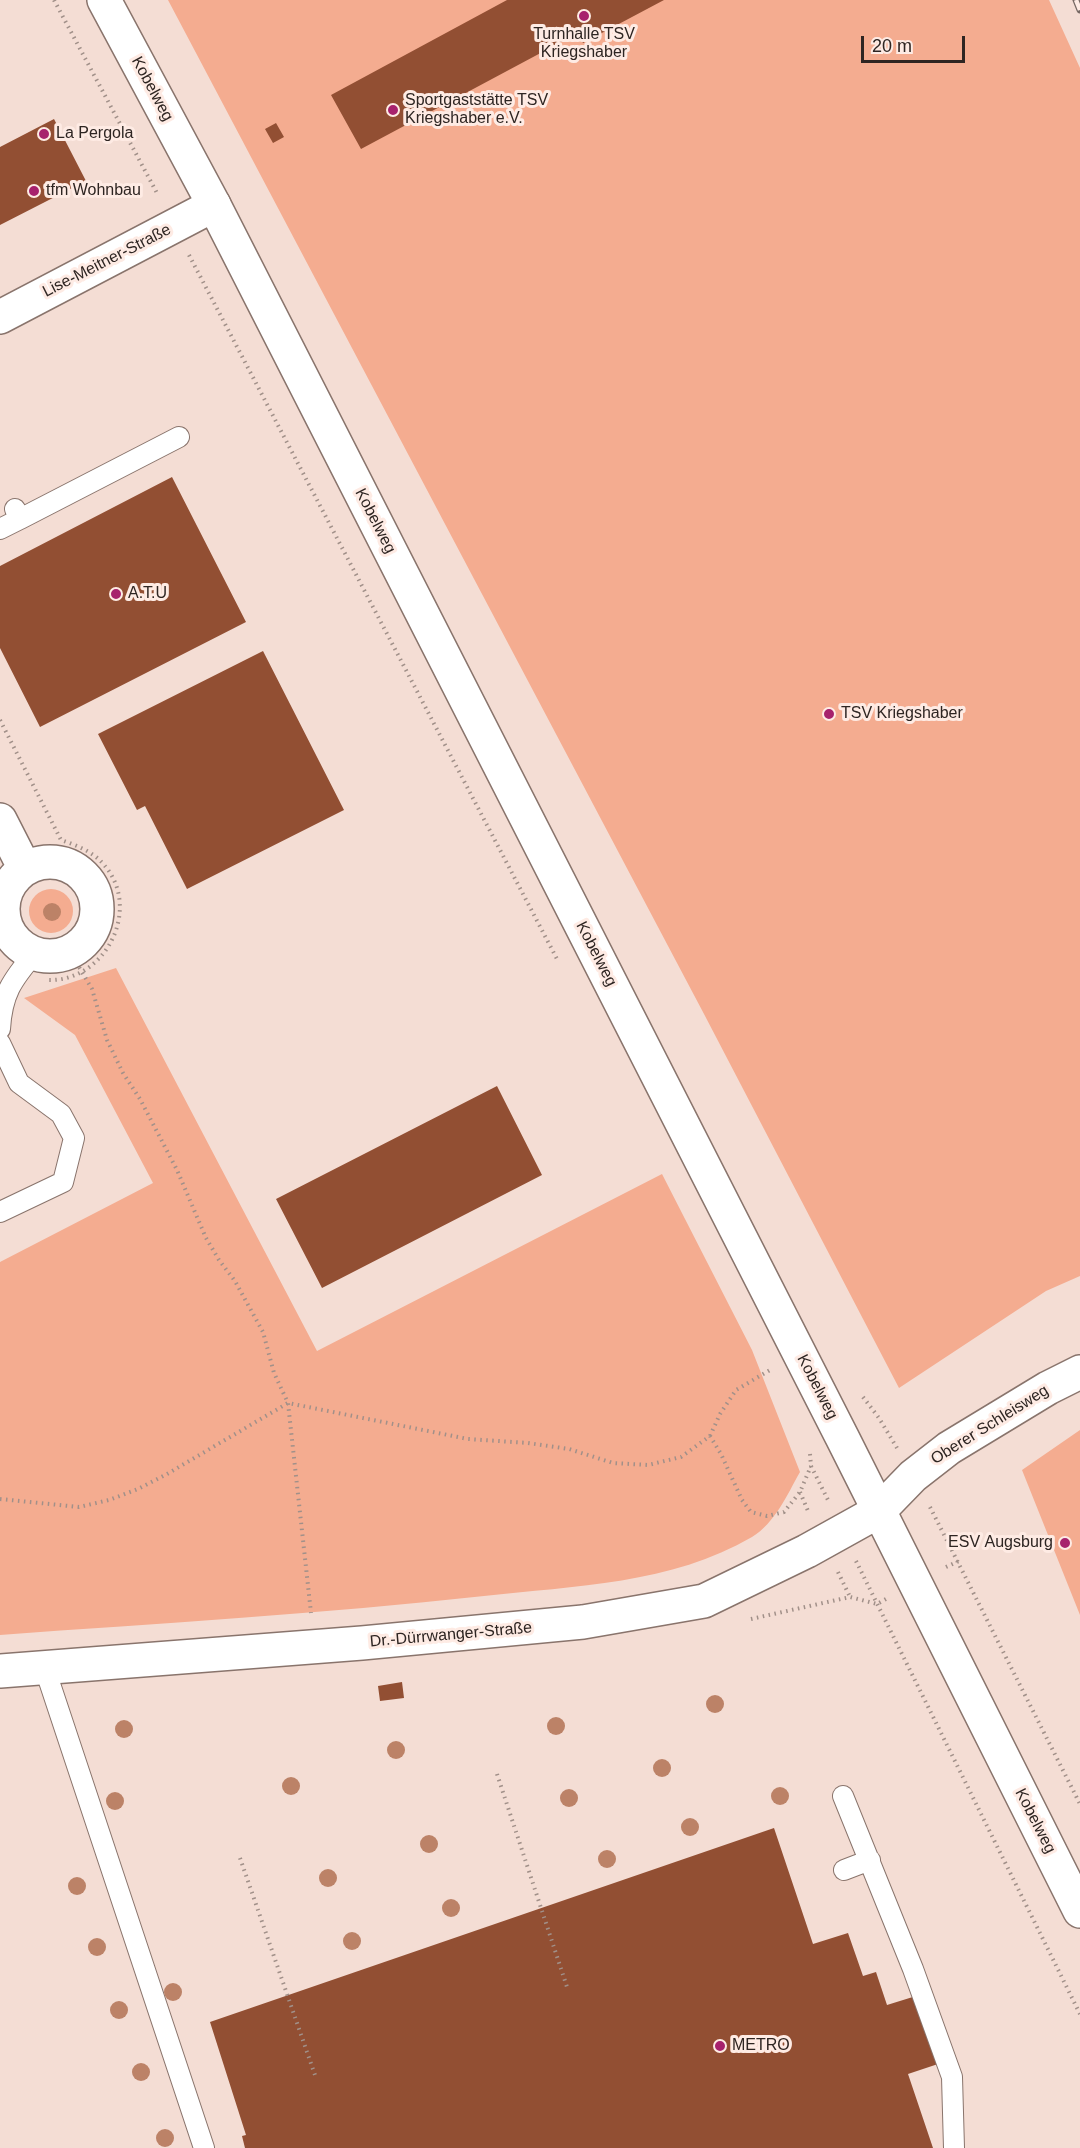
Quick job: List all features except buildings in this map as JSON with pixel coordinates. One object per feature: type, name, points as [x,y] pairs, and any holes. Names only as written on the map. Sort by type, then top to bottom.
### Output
[{"type":"main road","name":"Kobelweg","points":[[105,0],[214,205],[879,1511],[1080,1911]]},
{"type":"main road","name":"Lise-Meitner-Straße","points":[[0,317],[214,205]]},
{"type":"main road","points":[[0,820],[25,869]]},
{"type":"main road","points":[[41,862],[58,862],[75,868],[88,880],[96,895],[98,913],[93,930],[83,944],[84,956],[51,957],[34,954],[19,945],[8,931],[3,914],[4,897],[12,881],[25,869],[41,862]]},
{"type":"main road","name":"Oberer Schleisweg","points":[[879,1511],[913,1476],[949,1448],[1048,1388],[1080,1372]]},
{"type":"main road","name":"Dr.-Dürrwanger-Straße","points":[[0,1671],[314,1647],[583,1622],[704,1601],[843,1532],[879,1511]]},
{"type":"lane","points":[[0,529],[17,514],[179,437]]},
{"type":"lane","points":[[0,1029],[1,1012],[10,983],[34,954]]},
{"type":"lane","points":[[0,1043],[19,1083],[61,1114],[74,1138],[63,1182],[0,1212]]},
{"type":"lane","points":[[45,1669],[204,2148]]},
{"type":"lane","points":[[843,1796],[913,1969],[952,2077],[954,2148]]},
{"type":"lane","points":[[844,1869],[870,1860]]},
{"type":"path","points":[[54,0],[561,967]]},
{"type":"path","points":[[0,720],[62,840],[86,849],[99,860],[105,866],[117,889],[120,915],[114,940],[84,956],[92,989],[107,1040],[177,1170],[206,1238],[219,1260],[236,1281],[263,1332],[274,1373],[288,1403],[314,1647]]},
{"type":"path","name":"Kobelweg","points":[[710,1436],[720,1414],[736,1390],[771,1370],[766,1359]]},
{"type":"path","points":[[0,1499],[79,1507],[109,1500],[148,1484],[288,1403],[468,1439],[528,1443],[569,1449],[613,1463],[648,1465],[681,1457],[710,1436],[742,1500],[751,1512],[767,1516],[784,1512],[800,1492],[811,1466],[810,1454],[805,1444]]},
{"type":"path","points":[[913,1476],[959,1561],[1080,1804]]},
{"type":"path","points":[[843,1532],[1080,2014]]},
{"type":"path","points":[[497,1774],[567,1987]]},
{"type":"path","points":[[240,1858],[316,2078]]},
{"type":"shaded area","name":"TSV Kriegshaber","points":[[168,0],[1049,0],[1080,68],[1080,1276],[1046,1291],[899,1388],[704,1014]]},
{"type":"shaded area","points":[[51,889],[66,896],[73,911],[66,926],[51,933],[36,926],[29,911],[36,896]]},
{"type":"shaded area","points":[[116,968],[317,1351],[662,1174],[752,1350],[800,1472],[780,1508],[767,1524],[752,1537],[721,1553],[656,1574],[622,1580],[363,1608],[0,1635],[0,1262],[153,1183],[75,1035],[24,998]]},
{"type":"shaded area","name":"ESV Augsburg","points":[[1080,1430],[1080,1615],[1022,1470]]},
{"type":"railway","points":[[1076,0],[1080,10]]},
{"type":"place","name":"Turnhalle TSV Kriegshaber","points":[[584,16]]},
{"type":"place","name":"Sportgaststätte TSV Kriegshaber e.V.","points":[[393,110]]},
{"type":"place","name":"La Pergola","points":[[44,134]]},
{"type":"place","name":"tfm Wohnbau","points":[[34,191]]},
{"type":"place","name":"A.T.U","points":[[116,594]]},
{"type":"place","name":"TSV Kriegshaber","points":[[829,714]]},
{"type":"place","name":"ESV Augsburg","points":[[1065,1543]]},
{"type":"place","name":"METRO","points":[[720,2046]]}]
